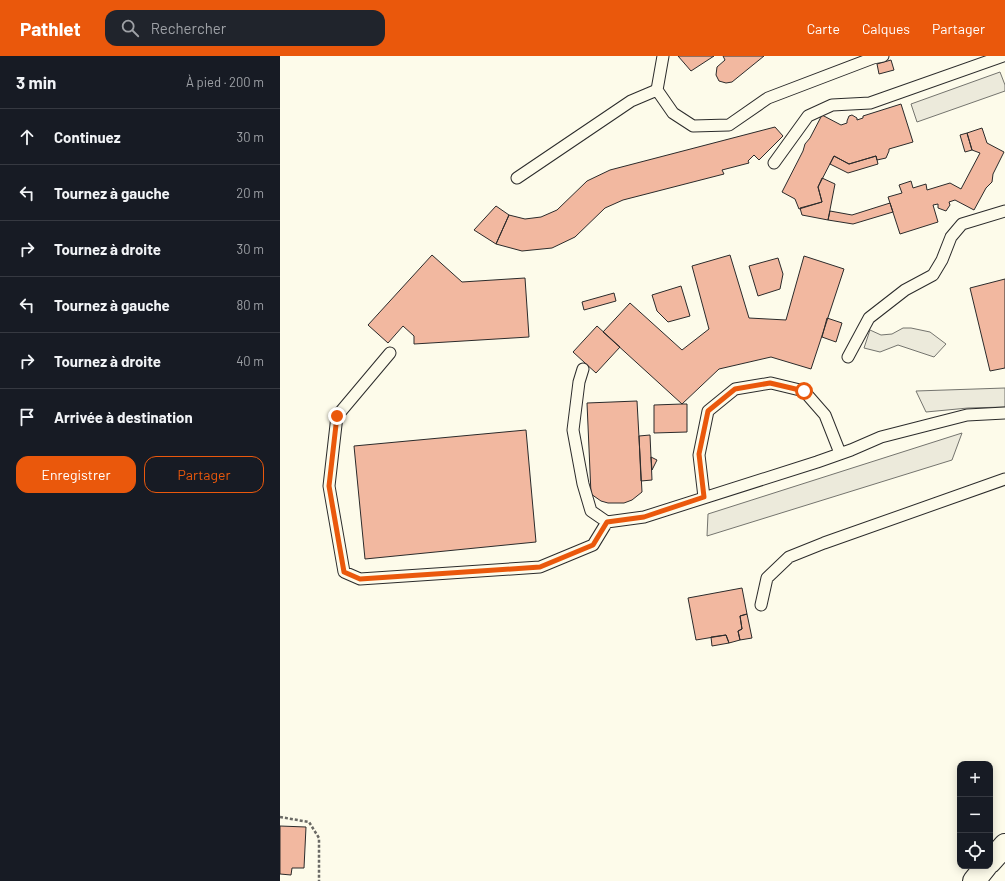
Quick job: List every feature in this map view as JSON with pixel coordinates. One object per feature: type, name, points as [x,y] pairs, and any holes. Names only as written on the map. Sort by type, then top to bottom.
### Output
[{"type":"main road","points":[[993,859],[1005,845]]},
{"type":"main road","points":[[974,881],[984,869]]},
{"type":"lane","points":[[663,56],[657,90],[673,113],[693,126],[729,125],[768,98],[873,58],[883,56]]},
{"type":"lane","points":[[774,163],[808,116],[832,105],[870,103],[1003,56]]},
{"type":"lane","points":[[517,178],[631,101],[657,90]]},
{"type":"lane","points":[[848,357],[869,318],[905,290],[932,275],[942,260],[951,237],[962,224],[1005,211]]},
{"type":"lane","points":[[390,353],[337,416],[329,486],[344,572],[360,579],[540,567],[593,545],[607,522]]},
{"type":"lane","points":[[583,369],[578,382],[573,430],[583,484],[591,511],[607,522],[644,517],[817,462],[881,437],[967,415],[1005,413]]},
{"type":"lane","points":[[704,497],[699,454],[708,411],[735,389],[770,383],[804,391],[825,415],[840,453]]},
{"type":"lane","points":[[761,605],[767,578],[789,557],[824,542],[1005,479]]},
{"type":"path","points":[[280,817],[308,822],[319,838],[319,881]]},
{"type":"shaded area","points":[[1000,72],[1005,85],[1005,91],[917,122],[911,104]]},
{"type":"shaded area","points":[[903,328],[930,332],[946,344],[934,357],[898,345],[880,352],[864,348],[870,330],[881,335],[892,334]]},
{"type":"shaded area","points":[[1005,388],[1005,407],[968,408],[926,412],[916,391]]},
{"type":"shaded area","points":[[962,433],[952,460],[707,536],[708,514]]},
{"type":"building","points":[[678,56],[714,56],[691,71]]},
{"type":"building","points":[[723,56],[764,56],[732,82],[726,83],[719,81],[716,75],[717,67],[725,60]]},
{"type":"building","points":[[891,60],[894,70],[879,74],[877,64]]},
{"type":"building","points":[[901,104],[913,142],[889,149],[886,158],[877,160],[876,156],[849,164],[834,156],[818,187],[822,202],[799,209],[795,199],[782,192],[803,151],[805,144],[810,138],[822,115],[841,125],[847,123],[849,116],[852,115],[857,118],[857,120],[863,118],[863,116]]},
{"type":"building","points":[[775,127],[783,136],[759,160],[754,155],[748,161],[749,163],[722,170],[724,174],[623,200],[605,208],[575,237],[552,248],[522,251],[496,244],[509,215],[525,219],[541,217],[557,210],[587,181],[610,170]]},
{"type":"building","points":[[982,128],[987,143],[1004,152],[993,174],[992,182],[986,188],[974,210],[955,200],[949,202],[950,205],[946,211],[938,208],[938,204],[933,205],[938,222],[900,234],[888,197],[902,193],[899,185],[911,181],[913,188],[926,184],[927,190],[950,183],[961,189],[980,153],[972,150],[967,133]]},
{"type":"building","points":[[967,133],[972,150],[965,152],[960,135]]},
{"type":"building","points":[[834,156],[849,164],[876,156],[878,164],[848,173],[830,164]]},
{"type":"building","points":[[822,178],[835,184],[828,220],[802,215],[800,208],[822,202],[818,187]]},
{"type":"building","points":[[890,203],[893,212],[853,224],[828,220],[830,211],[852,215]]},
{"type":"building","points":[[496,206],[509,215],[496,244],[474,230]]},
{"type":"building","points":[[432,255],[462,282],[525,278],[529,337],[414,344],[414,336],[403,326],[388,343],[368,325]]},
{"type":"building","points":[[730,255],[749,318],[786,320],[804,256],[844,269],[811,369],[771,357],[719,369],[682,404],[603,332],[630,303],[682,350],[709,329],[692,266]]},
{"type":"building","points":[[778,258],[783,274],[780,289],[758,296],[749,266]]},
{"type":"building","points":[[1005,279],[1005,368],[990,371],[970,288]]},
{"type":"building","points":[[681,286],[690,316],[668,322],[657,311],[652,295]]},
{"type":"building","points":[[614,293],[616,301],[584,310],[582,302]]},
{"type":"building","points":[[827,318],[842,323],[836,342],[822,337]]},
{"type":"building","points":[[597,326],[620,347],[596,373],[573,352]]},
{"type":"building","points":[[637,401],[642,492],[632,500],[624,503],[608,503],[601,501],[591,494],[587,403]]},
{"type":"building","points":[[687,404],[687,432],[654,433],[654,405]]},
{"type":"building","points":[[526,430],[536,542],[365,559],[354,446]]},
{"type":"building","points":[[650,435],[652,480],[641,481],[639,436]]},
{"type":"building","points":[[651,457],[657,460],[652,470]]},
{"type":"building","points":[[742,588],[747,614],[740,616],[742,629],[738,631],[740,640],[729,643],[726,635],[696,640],[688,598]]},
{"type":"building","points":[[747,614],[752,638],[740,640],[738,631],[742,629],[740,616]]},
{"type":"building","points":[[726,635],[729,643],[712,646],[711,637]]},
{"type":"building","points":[[280,826],[306,827],[304,868],[292,868],[291,875],[280,874]]},
{"type":"route","points":[[337,416],[329,486],[344,572],[360,579],[540,567],[593,545],[607,522],[644,517],[704,497],[699,454],[708,411],[735,389],[770,383],[804,391]]}]
